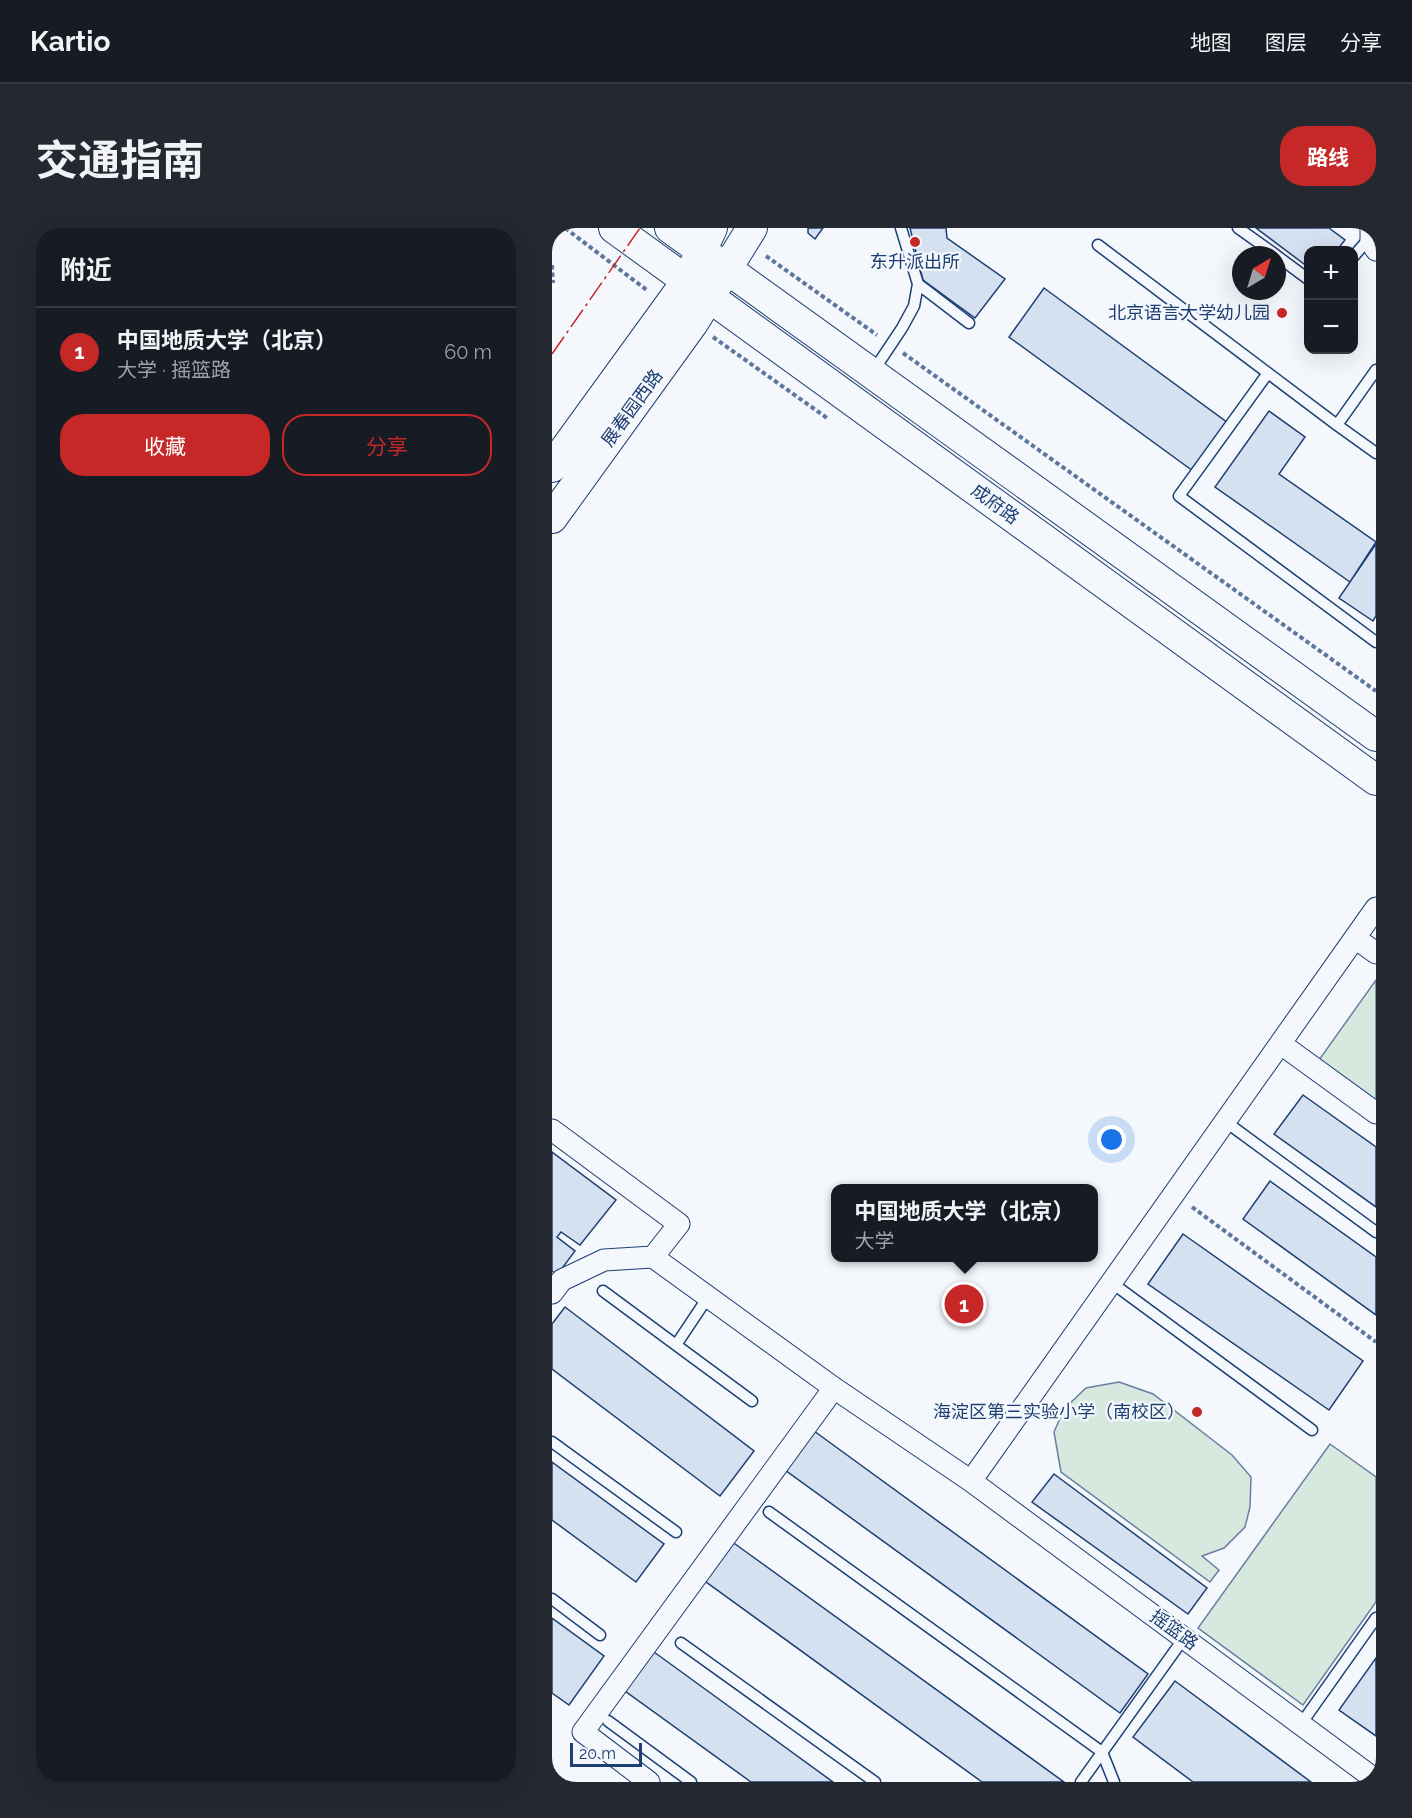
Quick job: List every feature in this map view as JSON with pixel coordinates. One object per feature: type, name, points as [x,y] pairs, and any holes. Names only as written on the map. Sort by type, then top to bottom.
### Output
[{"type":"main road","name":"成府路","points":[[614,228],[1376,780]]},
{"type":"main road","name":"成府路","points":[[670,228],[707,240],[727,269],[1376,736]]},
{"type":"main road","points":[[698,290],[727,269],[748,234]]},
{"type":"main road","points":[[698,290],[707,240]]},
{"type":"main road","name":"展春园西路","points":[[552,468],[698,290]]},
{"type":"main road","name":"展春园西路","points":[[552,518],[698,290]]},
{"type":"street","points":[[971,1481],[1376,908]]},
{"type":"street","points":[[1355,938],[1376,953]]},
{"type":"street","points":[[1281,1044],[1376,1113]]},
{"type":"street","points":[[552,1130],[679,1224],[653,1257],[604,1260],[562,1280],[552,1293]]},
{"type":"street","name":"摇篮路","points":[[653,1257],[834,1388],[971,1481],[1376,1780]]},
{"type":"street","points":[[650,1782],[624,1775],[583,1732],[834,1388]]},
{"type":"lane","points":[[871,373],[914,306],[918,284],[901,228]]},
{"type":"lane","points":[[1238,228],[1262,246]]},
{"type":"lane","points":[[1358,252],[1373,238]]},
{"type":"lane","points":[[1098,245],[1376,453]]},
{"type":"lane","points":[[1286,263],[1304,276]]},
{"type":"lane","points":[[918,284],[969,323]]},
{"type":"lane","points":[[1337,425],[1376,370]]},
{"type":"lane","points":[[1268,373],[1179,496],[1376,642]]},
{"type":"lane","points":[[1226,1122],[1376,1232]]},
{"type":"lane","points":[[1112,1283],[1312,1430]]},
{"type":"lane","points":[[603,1291],[752,1401]]},
{"type":"lane","points":[[676,1345],[708,1296]]},
{"type":"lane","points":[[552,1442],[676,1532]]},
{"type":"lane","points":[[769,1512],[1102,1752],[1114,1782]]},
{"type":"lane","points":[[552,1599],[600,1635]]},
{"type":"lane","points":[[1301,1724],[1376,1618]]},
{"type":"lane","points":[[1081,1782],[1184,1638]]},
{"type":"lane","points":[[681,1643],[875,1782]]},
{"type":"lane","points":[[608,1721],[691,1782]]},
{"type":"path","points":[[748,234],[891,345],[1376,691]]},
{"type":"path","points":[[552,265],[553,284]]},
{"type":"path","points":[[1174,1194],[1376,1342]]},
{"type":"shaded area","points":[[1376,980],[1376,1112],[1314,1067]]},
{"type":"shaded area","points":[[1119,1382],[1153,1394],[1232,1455],[1251,1477],[1250,1507],[1245,1527],[1224,1548],[1202,1556],[1219,1570],[1210,1582],[1061,1472],[1054,1432],[1064,1409],[1086,1388]]},
{"type":"shaded area","points":[[1330,1444],[1376,1477],[1376,1602],[1303,1705],[1198,1628]]},
{"type":"building","points":[[808,228],[823,228],[815,239],[808,233]]},
{"type":"building","points":[[910,228],[946,228],[947,238],[1005,279],[975,318],[923,280]]},
{"type":"building","points":[[1256,228],[1329,228],[1345,240],[1340,246],[1304,246],[1304,264],[1286,250],[1286,246],[1280,246]]},
{"type":"building","points":[[1044,288],[1228,423],[1193,471],[1009,337]]},
{"type":"building","points":[[1269,411],[1305,437],[1279,474],[1376,542],[1350,582],[1215,487]]},
{"type":"building","points":[[1376,544],[1376,616],[1373,621],[1339,598]]},
{"type":"building","points":[[1303,1095],[1376,1147],[1376,1207],[1274,1134]]},
{"type":"building","points":[[552,1152],[616,1200],[580,1245],[561,1232],[557,1237],[575,1251],[557,1275],[552,1271]]},
{"type":"building","points":[[1270,1181],[1376,1257],[1376,1315],[1243,1219]]},
{"type":"building","points":[[1183,1234],[1363,1361],[1329,1410],[1148,1284]]},
{"type":"building","points":[[565,1307],[754,1451],[720,1496],[552,1369],[552,1324]]},
{"type":"building","points":[[814,1431],[1148,1674],[1120,1713],[785,1470]]},
{"type":"building","points":[[552,1462],[664,1544],[636,1582],[552,1520]]},
{"type":"building","points":[[1054,1474],[1207,1588],[1188,1614],[1032,1502]]},
{"type":"building","points":[[731,1541],[1064,1782],[982,1782],[702,1579]]},
{"type":"building","points":[[552,1618],[604,1656],[569,1705],[552,1693]]},
{"type":"building","points":[[654,1652],[833,1782],[751,1782],[625,1691]]},
{"type":"building","points":[[1376,1658],[1376,1736],[1339,1710]]},
{"type":"building","points":[[1175,1681],[1311,1782],[1193,1782],[1133,1737]]},
{"type":"power","points":[[552,354],[640,228]]},
{"type":"place","name":"东升派出所","points":[[915,242]]},
{"type":"place","name":"北京语言大学幼儿园","points":[[1282,313]]},
{"type":"place","name":"中国地质大学（北京）","points":[[964,1304]]},
{"type":"place","name":"海淀区第三实验小学（南校区）","points":[[1197,1412]]}]
